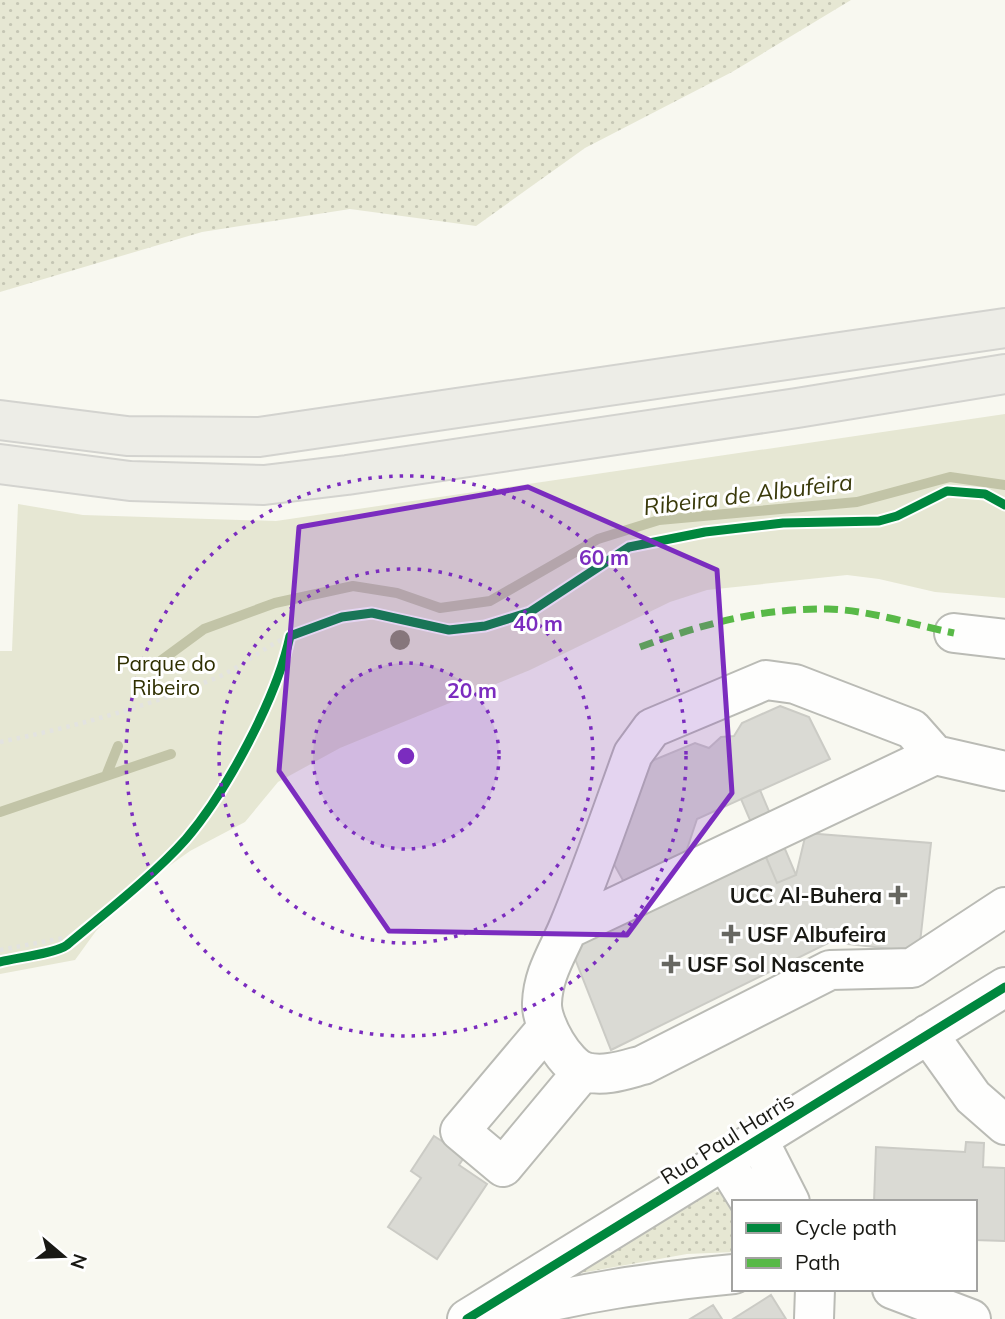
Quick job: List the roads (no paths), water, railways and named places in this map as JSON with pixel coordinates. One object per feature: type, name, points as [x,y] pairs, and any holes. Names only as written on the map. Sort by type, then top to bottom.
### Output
[{"type":"main road","points":[[0,420],[127,436],[259,437],[1005,328]]},
{"type":"main road","points":[[0,464],[130,481],[264,485],[783,410],[1005,374]]},
{"type":"street","points":[[954,634],[1005,639]]},
{"type":"street","points":[[1005,771],[935,755],[912,729],[795,684],[766,680],[652,728],[634,754],[568,929],[546,972],[541,1006],[546,1029],[566,1056],[583,1071],[614,1073],[643,1065],[830,970],[912,968],[1005,907]]},
{"type":"street","points":[[568,929],[935,755]]},
{"type":"street","name":"Rua Paul Harris","points":[[467,1319],[1005,987]]},
{"type":"street","points":[[546,1029],[460,1131],[503,1167],[583,1071]]},
{"type":"street","points":[[928,1034],[973,1097],[1005,1125]]},
{"type":"street","points":[[758,1139],[789,1200]]},
{"type":"street","points":[[724,1160],[750,1200]]},
{"type":"street","points":[[487,1319],[554,1299],[641,1283],[732,1274]]},
{"type":"street","points":[[814,1319],[815,1291]]},
{"type":"street","points":[[897,1291],[971,1319]]},
{"type":"waterway","name":"Ribeira de Albufeira","points":[[155,665],[204,629],[275,603],[353,586],[397,593],[440,608],[490,601],[598,539],[659,520],[857,502],[950,477],[1005,485]]},
{"type":"waterway","name":"Ribeira de Albufeira","points":[[106,776],[118,746]]},
{"type":"waterway","name":"Ribeira de Albufeira","points":[[0,812],[171,754]]},
{"type":"place","name":"UCC Al-Buhera","points":[[898,895]]},
{"type":"place","name":"USF Albufeira","points":[[731,934]]},
{"type":"place","name":"USF Sol Nascente","points":[[671,964]]},
{"type":"park label","name":"Parque do Ribeiro","points":[[166,675]]}]
